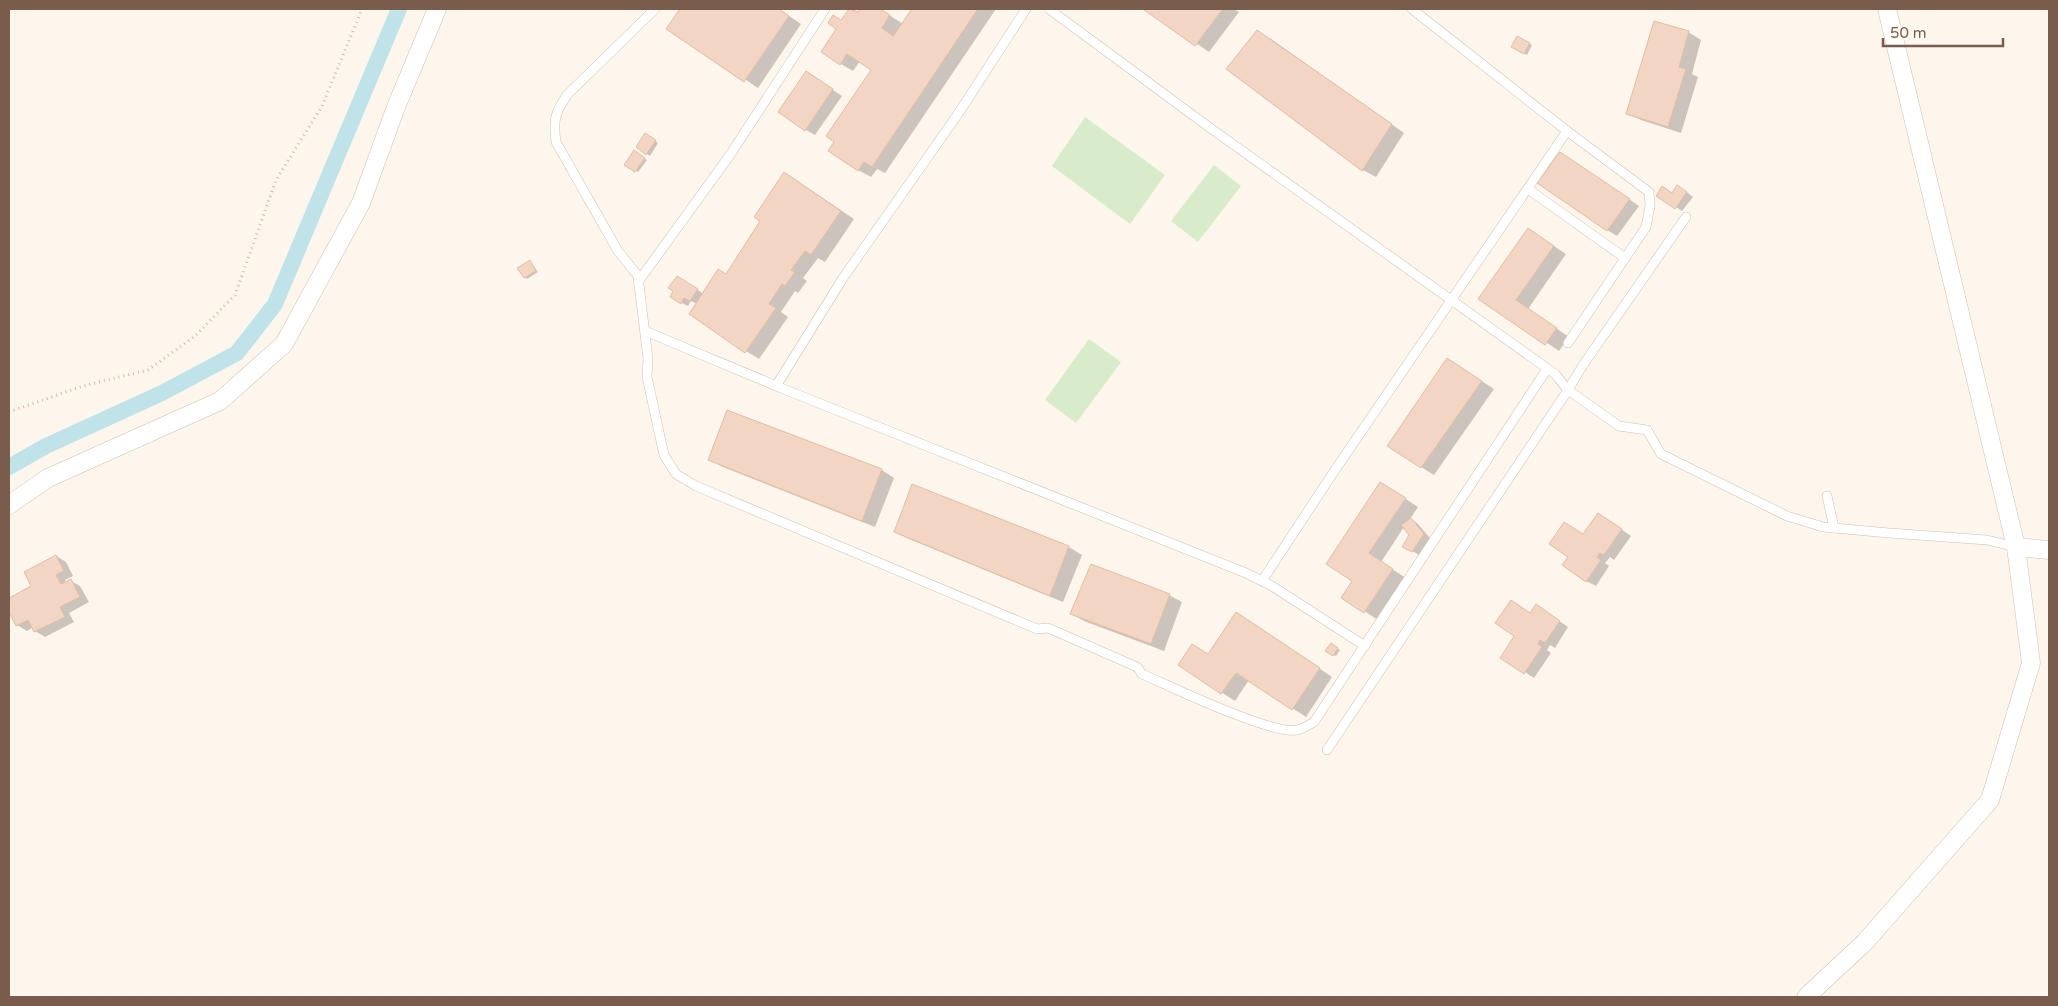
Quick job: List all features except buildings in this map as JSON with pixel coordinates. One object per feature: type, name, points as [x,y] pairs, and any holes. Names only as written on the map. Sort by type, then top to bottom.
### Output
[{"type":"street","points":[[9,505],[48,478],[220,401],[284,344],[361,203],[396,107],[438,9]]},
{"type":"street","points":[[1806,997],[1865,942],[1990,800],[2031,663],[2016,547],[1887,9]]},
{"type":"street","points":[[2016,547],[2049,550]]},
{"type":"lane","points":[[655,9],[567,94],[557,111],[553,123],[556,142],[618,251],[638,276],[648,359],[647,377],[664,455],[676,474],[696,486],[1037,630],[1048,628],[1137,667],[1142,674],[1242,717],[1273,728],[1296,730],[1314,722],[1547,368]]},
{"type":"lane","points":[[638,282],[730,155],[825,9]]},
{"type":"lane","points":[[776,386],[843,278],[958,114],[1026,9]]},
{"type":"lane","points":[[1049,9],[1213,130],[1547,368],[1555,374],[1568,390],[1619,426],[1647,430],[1661,454],[1787,516],[1834,528],[1987,540],[2016,547]]},
{"type":"lane","points":[[1412,9],[1567,131],[1649,192],[1650,206],[1646,227],[1568,343]]},
{"type":"lane","points":[[1262,580],[1567,131]]},
{"type":"lane","points":[[1528,189],[1625,258]]},
{"type":"lane","points":[[1327,750],[1568,390],[1582,365],[1686,217]]},
{"type":"lane","points":[[645,331],[776,386],[1262,580],[1365,646]]},
{"type":"lane","points":[[1827,496],[1834,528]]},
{"type":"path","points":[[9,412],[83,386],[148,370],[195,336],[235,295],[276,180],[322,106],[362,9]]},
{"type":"green space","points":[[1085,117],[1165,175],[1130,224],[1052,166]]},
{"type":"green space","points":[[1214,165],[1241,186],[1198,242],[1171,221]]},
{"type":"green space","points":[[1089,339],[1121,362],[1076,423],[1045,400]]},
{"type":"waterway","points":[[9,467],[46,446],[162,393],[237,353],[275,304],[399,9]]}]
